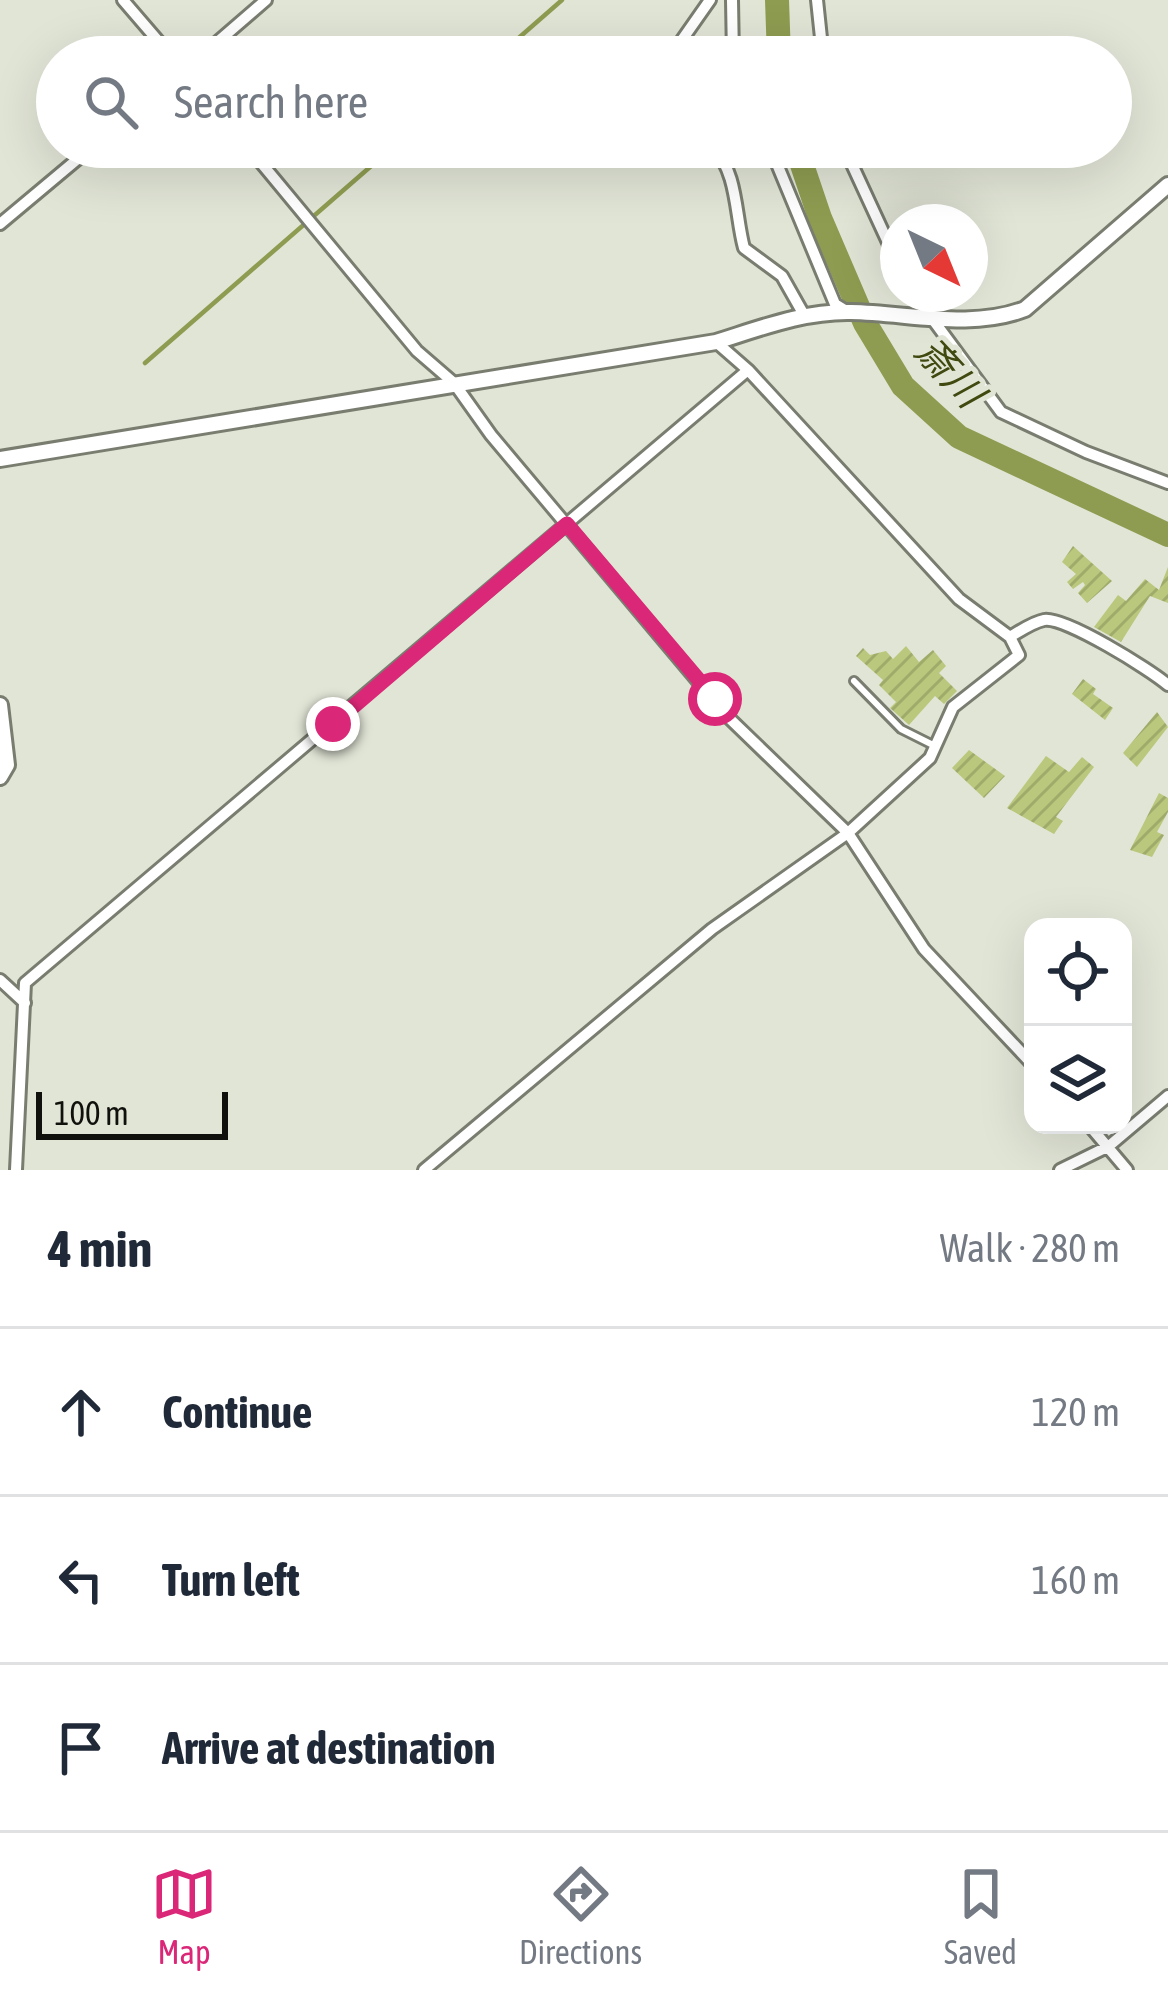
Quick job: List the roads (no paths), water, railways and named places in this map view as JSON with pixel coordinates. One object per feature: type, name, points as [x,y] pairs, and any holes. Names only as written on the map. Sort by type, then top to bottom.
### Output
[{"type":"street","points":[[123,0],[154,36]]},
{"type":"street","points":[[224,36],[266,0]]},
{"type":"street","points":[[685,36],[710,0]]},
{"type":"street","points":[[732,0],[733,36]]},
{"type":"street","points":[[817,0],[821,36]]},
{"type":"street","points":[[0,224],[67,168]]},
{"type":"street","points":[[265,168],[417,351],[454,383],[491,435],[728,716],[848,833],[924,949],[1024,1055]]},
{"type":"street","points":[[727,168],[744,248],[782,276],[804,315]]},
{"type":"street","points":[[779,168],[835,304],[848,311]]},
{"type":"street","points":[[854,168],[880,225]]},
{"type":"street","points":[[0,458],[716,342],[804,315],[848,311],[1000,318],[1025,309],[1168,185]]},
{"type":"street","points":[[922,312],[1001,412],[1168,483]]},
{"type":"street","points":[[424,1170],[712,928],[848,833],[930,758],[953,707],[1018,655],[1010,637],[959,598],[748,370],[716,342]]},
{"type":"street","points":[[16,1170],[25,983],[748,370]]},
{"type":"street","points":[[1010,637],[1042,620],[1063,621],[1151,670],[1168,686]]},
{"type":"street","points":[[0,705],[7,765],[0,777]]},
{"type":"street","points":[[0,980],[25,1003]]},
{"type":"street","points":[[1060,1170],[1108,1146],[1168,1096]]},
{"type":"street","points":[[1097,1134],[1127,1170]]},
{"type":"lane","points":[[854,681],[901,728],[936,746]]},
{"type":"waterway","points":[[521,36],[562,0]]},
{"type":"waterway","name":"斎川","points":[[777,0],[778,36]]},
{"type":"waterway","points":[[145,363],[369,168]]},
{"type":"waterway","name":"斎川","points":[[803,168],[865,323],[903,386],[959,437],[1168,535]]}]
